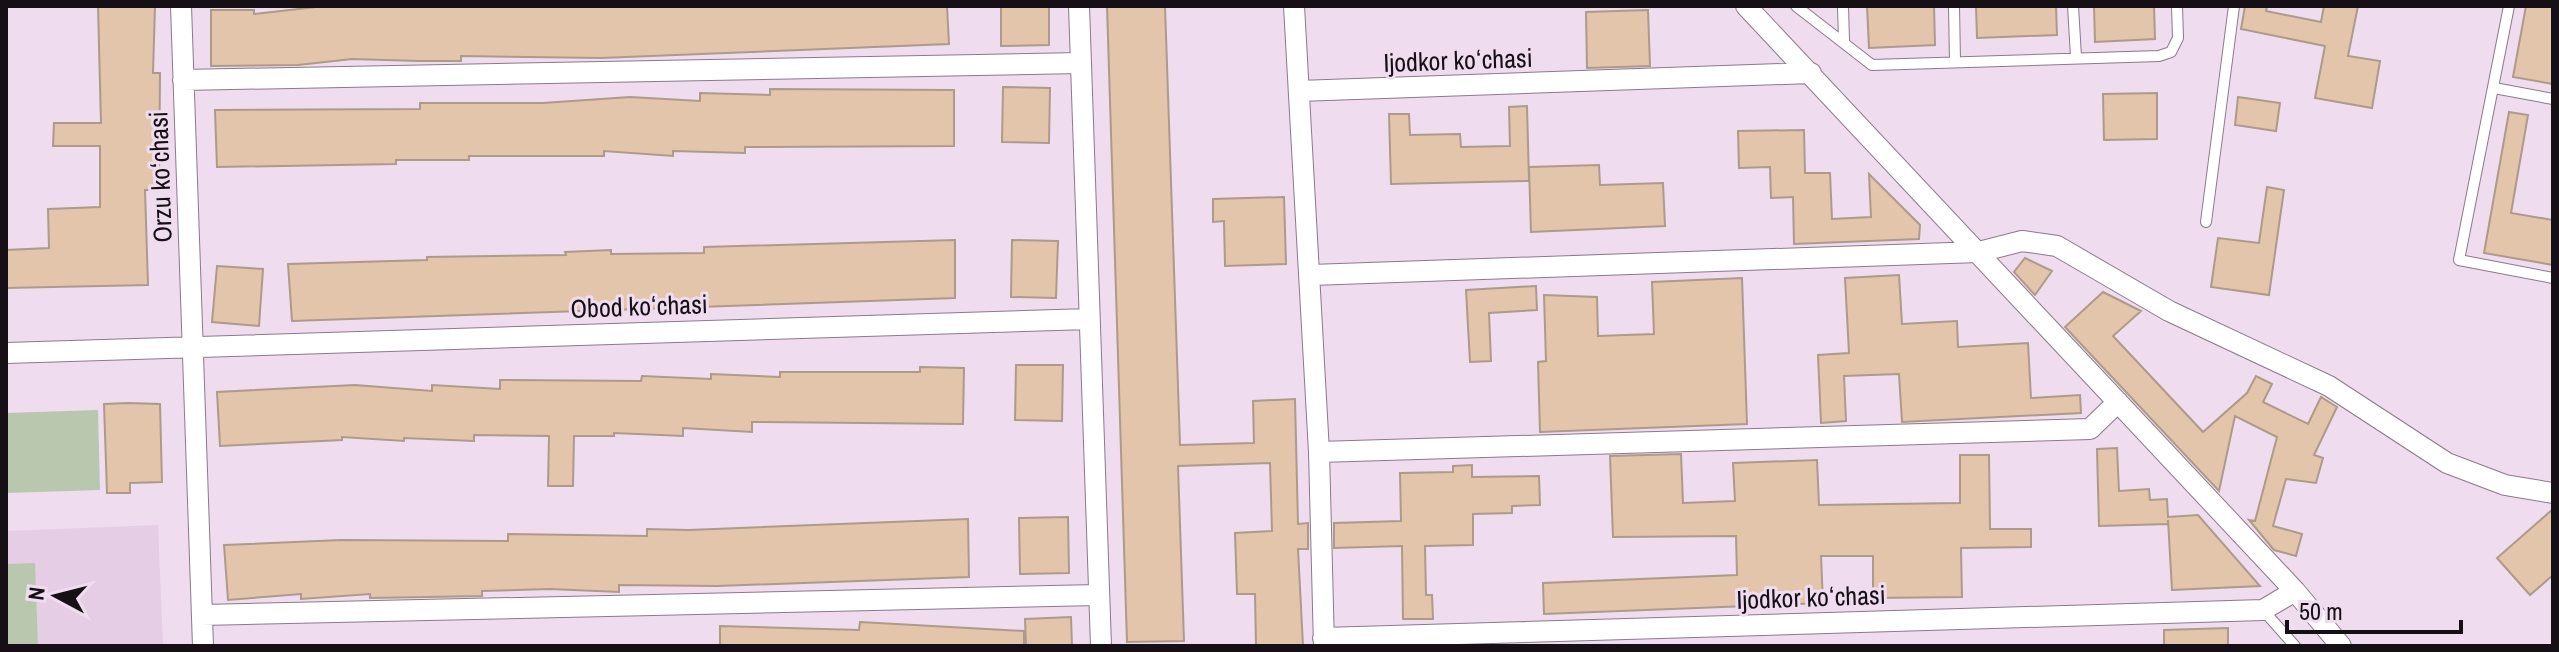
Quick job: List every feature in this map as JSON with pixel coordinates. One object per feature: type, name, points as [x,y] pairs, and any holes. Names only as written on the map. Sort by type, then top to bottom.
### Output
[{"type":"street","name":"Orzu koʻchasi","points":[[181,6],[203,646]]},
{"type":"street","points":[[1079,6],[1101,646]]},
{"type":"street","name":"Ijodkor koʻchasi","points":[[1294,6],[1311,275],[1323,642],[2263,610],[2295,591]]},
{"type":"street","points":[[1746,6],[2295,591],[2339,645]]},
{"type":"street","points":[[183,80],[1081,63]]},
{"type":"street","name":"Ijodkor koʻchasi","points":[[1299,91],[1811,73]]},
{"type":"street","points":[[1311,275],[1979,252],[2022,241],[2057,246],[2169,311],[2329,386],[2447,463],[2505,485],[2553,493]]},
{"type":"street","name":"Obod koʻchasi","points":[[191,346],[1089,319]]},
{"type":"street","points":[[6,353],[191,346]]},
{"type":"street","points":[[1319,452],[2090,429],[2118,402]]},
{"type":"street","points":[[202,615],[1098,595]]},
{"type":"lane","points":[[1796,6],[1872,65],[2171,52],[2178,38],[2177,6]]},
{"type":"lane","points":[[1843,6],[1844,41]]},
{"type":"lane","points":[[1954,6],[1955,62]]},
{"type":"lane","points":[[2073,6],[2076,57]]},
{"type":"lane","points":[[2206,222],[2234,6]]},
{"type":"lane","points":[[2509,6],[2459,260],[2553,278]]},
{"type":"lane","points":[[2494,88],[2553,99]]},
{"type":"lane","points":[[2263,610],[2295,646]]},
{"type":"shaded area","points":[[158,525],[163,646],[6,646],[6,531]]},
{"type":"green space","points":[[98,410],[100,490],[6,493],[6,413]]},
{"type":"green space","points":[[35,563],[38,646],[6,646],[6,564]]},
{"type":"building","points":[[98,6],[155,6],[153,73],[160,73],[159,190],[145,190],[148,285],[6,288],[6,250],[49,248],[48,209],[100,207],[100,146],[53,146],[54,123],[101,123]]},
{"type":"building","points":[[325,6],[947,6],[949,44],[601,58],[461,56],[461,61],[352,59],[298,65],[211,66],[211,10],[254,10],[254,14]]},
{"type":"building","points":[[1001,6],[1049,6],[1049,45],[1001,46]]},
{"type":"building","points":[[1107,6],[1165,6],[1180,445],[1254,443],[1253,401],[1295,399],[1298,524],[1308,523],[1308,549],[1298,549],[1303,646],[1256,646],[1255,594],[1237,594],[1235,533],[1272,531],[1270,463],[1178,466],[1184,641],[1127,642]]},
{"type":"building","points":[[1867,6],[1934,6],[1935,45],[1869,48]]},
{"type":"building","points":[[1976,6],[2056,6],[2057,35],[1977,38]]},
{"type":"building","points":[[2094,6],[2154,6],[2155,39],[2095,42]]},
{"type":"building","points":[[2245,6],[2267,6],[2266,11],[2321,22],[2324,6],[2358,6],[2348,56],[2380,61],[2372,108],[2315,98],[2325,46],[2241,29]]},
{"type":"building","points":[[2526,6],[2553,6],[2553,84],[2513,77]]},
{"type":"building","points":[[1648,10],[1650,66],[1587,68],[1586,12]]},
{"type":"building","points":[[1003,87],[1050,88],[1049,143],[1002,142]]},
{"type":"building","points":[[770,89],[954,90],[954,146],[745,147],[745,153],[673,151],[673,156],[604,151],[604,156],[469,156],[469,160],[396,160],[396,164],[217,167],[215,110],[420,109],[420,103],[543,103],[630,97],[700,101],[700,93],[770,95]]},
{"type":"building","points":[[2157,93],[2157,139],[2104,140],[2103,94]]},
{"type":"building","points":[[2238,97],[2280,103],[2276,131],[2235,125]]},
{"type":"building","points":[[1527,106],[1529,181],[1391,184],[1389,114],[1409,114],[1410,135],[1460,134],[1461,147],[1510,146],[1509,107]]},
{"type":"building","points":[[2509,112],[2528,115],[2511,213],[2553,220],[2553,265],[2484,253]]},
{"type":"building","points":[[1804,130],[1805,173],[1830,173],[1832,219],[1871,217],[1869,174],[1920,225],[1919,239],[1794,244],[1793,197],[1771,198],[1770,167],[1739,168],[1738,131]]},
{"type":"building","points":[[1599,165],[1600,185],[1663,183],[1665,226],[1531,232],[1529,167]]},
{"type":"building","points":[[2267,187],[2284,190],[2269,295],[2211,287],[2218,238],[2259,243]]},
{"type":"building","points":[[1284,197],[1286,264],[1225,266],[1224,221],[1213,222],[1213,199]]},
{"type":"building","points":[[955,240],[955,298],[292,321],[288,264],[427,260],[427,257],[566,255],[565,252],[611,250],[611,254],[704,253],[704,247]]},
{"type":"building","points":[[1012,240],[1058,241],[1056,298],[1011,297]]},
{"type":"building","points":[[2025,258],[2052,271],[2035,295],[2014,272]]},
{"type":"building","points":[[217,266],[263,269],[259,326],[212,322]]},
{"type":"building","points":[[1899,275],[1902,324],[1957,321],[1958,347],[2028,343],[2031,398],[2080,395],[2081,413],[1902,422],[1899,374],[1844,376],[1846,421],[1821,423],[1818,355],[1849,353],[1845,278]]},
{"type":"building","points":[[1742,278],[1747,424],[1540,432],[1538,362],[1546,361],[1544,295],[1597,297],[1598,336],[1654,334],[1652,282]]},
{"type":"building","points":[[1536,286],[1537,310],[1489,313],[1491,361],[1470,362],[1466,290]]},
{"type":"building","points":[[2103,292],[2141,311],[2113,336],[2203,432],[2247,393],[2256,376],[2272,384],[2263,402],[2308,424],[2321,397],[2337,407],[2314,455],[2323,458],[2316,483],[2286,479],[2273,526],[2302,534],[2296,556],[2274,550],[2249,520],[2255,521],[2277,437],[2235,416],[2219,491],[2065,327]]},
{"type":"building","points":[[1016,365],[1063,365],[1062,421],[1015,420]]},
{"type":"building","points":[[920,367],[964,368],[963,424],[752,422],[752,432],[683,428],[683,436],[614,433],[614,436],[574,436],[573,486],[548,486],[549,436],[474,435],[474,441],[342,437],[342,440],[220,446],[217,392],[355,385],[432,391],[432,385],[500,389],[500,380],[641,381],[642,376],[711,379],[711,374],[780,377],[780,372],[920,372]]},
{"type":"building","points":[[104,404],[160,404],[162,482],[130,483],[130,493],[107,493]]},
{"type":"building","points":[[2117,448],[2119,491],[2149,489],[2150,500],[2167,499],[2168,517],[2198,515],[2260,586],[2172,590],[2168,520],[2168,524],[2099,526],[2097,449]]},
{"type":"building","points":[[1681,454],[1683,503],[1735,501],[1733,463],[1817,460],[1819,505],[1960,503],[1960,455],[1989,455],[1990,529],[2031,529],[2031,547],[1961,548],[1962,597],[1873,598],[1873,556],[1821,556],[1823,603],[1544,614],[1543,583],[1737,575],[1736,536],[1613,537],[1610,456]]},
{"type":"building","points":[[1472,465],[1472,477],[1539,476],[1540,505],[1512,506],[1512,513],[1473,514],[1473,545],[1425,546],[1426,595],[1432,595],[1433,619],[1403,619],[1402,546],[1334,548],[1334,523],[1401,521],[1400,473],[1453,472],[1453,466]]},
{"type":"building","points":[[2553,509],[2553,575],[2530,595],[2497,558]]},
{"type":"building","points":[[1068,517],[1069,573],[1020,574],[1019,518]]},
{"type":"building","points":[[968,519],[969,577],[717,586],[619,585],[619,592],[550,589],[482,591],[482,596],[370,598],[370,594],[301,599],[301,594],[228,600],[224,545],[341,540],[508,541],[508,534],[647,536],[647,529]]},
{"type":"building","points":[[1071,617],[1072,646],[1026,646],[1025,619]]},
{"type":"building","points":[[860,622],[1024,631],[1024,646],[720,646],[720,626],[859,630]]},
{"type":"building","points":[[2228,628],[2228,646],[2164,646],[2164,630]]}]
